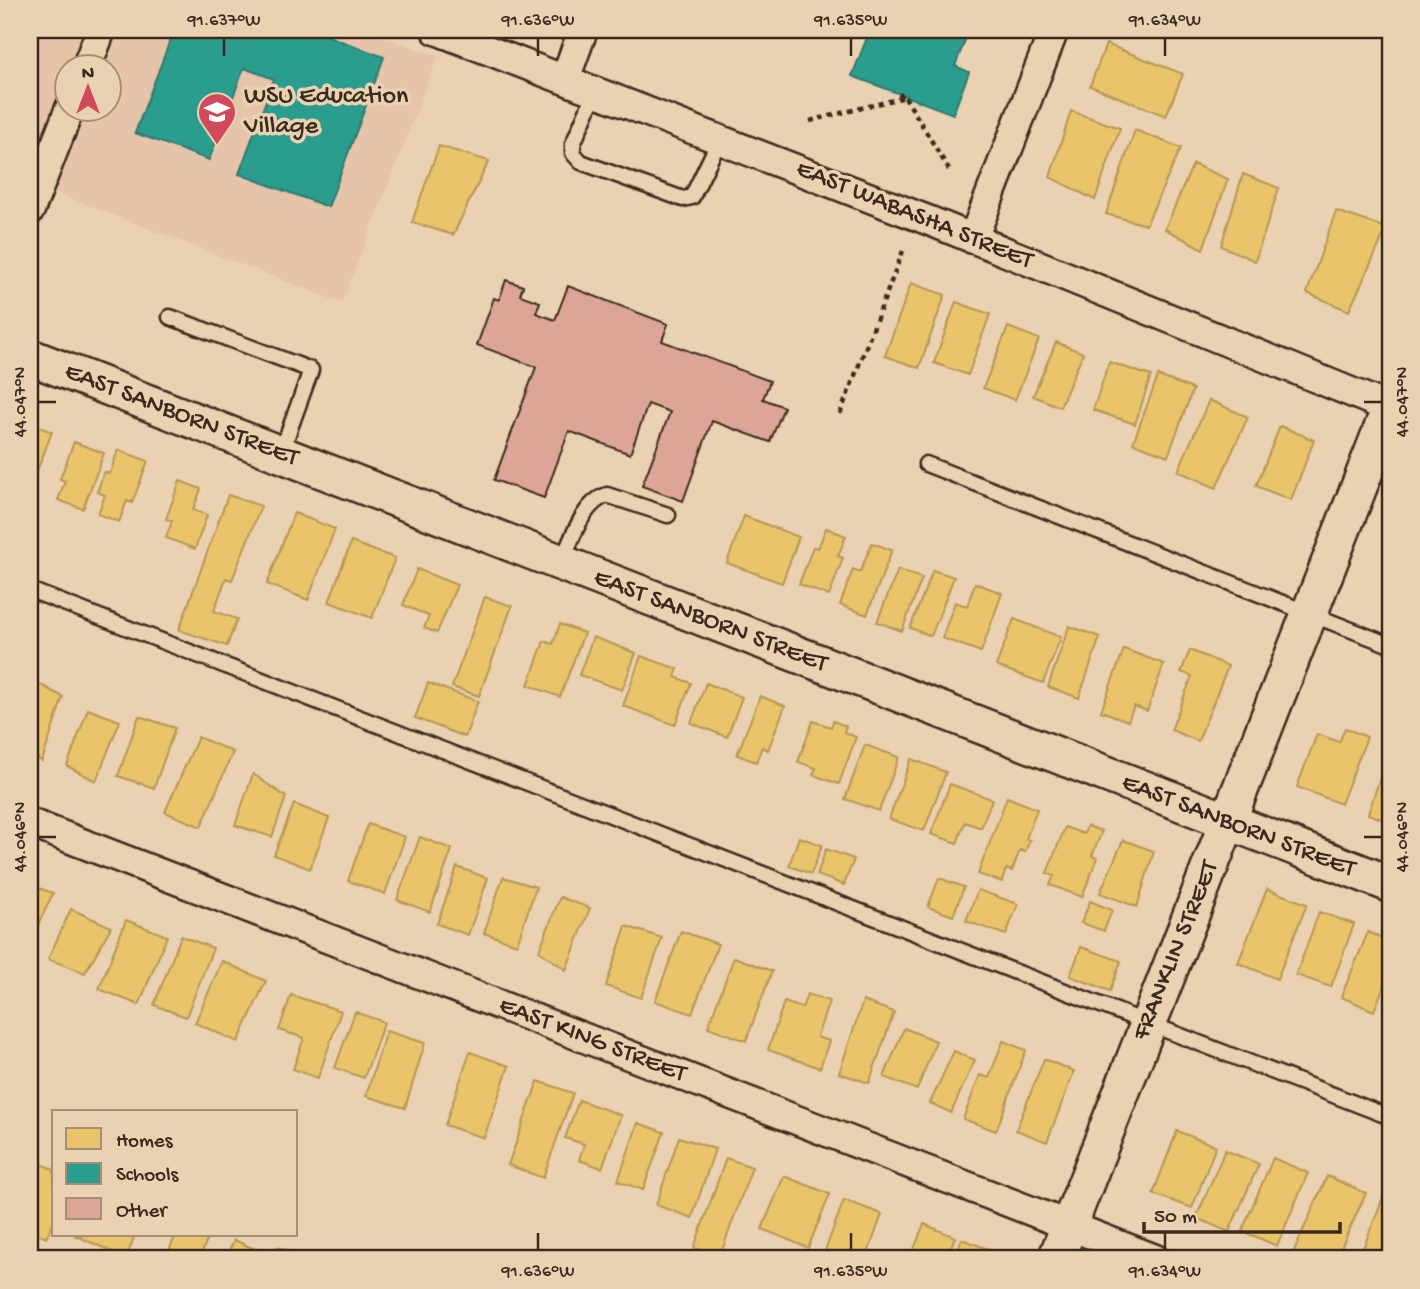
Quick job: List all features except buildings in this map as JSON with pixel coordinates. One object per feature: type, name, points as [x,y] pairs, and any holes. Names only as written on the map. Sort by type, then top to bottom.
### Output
[{"type":"street","points":[[92,52],[101,30]]},
{"type":"street","name":"EAST WABASHA STREET","points":[[436,30],[596,90],[973,239],[1390,408]]},
{"type":"street","points":[[565,79],[583,30]]},
{"type":"street","points":[[973,239],[1054,30]]},
{"type":"street","points":[[30,210],[65,122]]},
{"type":"street","name":"EAST SANBORN STREET","points":[[30,357],[1390,884]]},
{"type":"street","name":"FRANKLIN STREET","points":[[1056,1259],[1390,408]]},
{"type":"street","name":"EAST KING STREET","points":[[30,823],[1155,1259]]},
{"type":"lane","points":[[596,90],[573,144],[573,153],[581,162],[683,200],[692,197],[720,139]]},
{"type":"lane","points":[[170,317],[311,370],[281,454]]},
{"type":"lane","points":[[926,464],[1390,645]]},
{"type":"lane","points":[[560,564],[588,507],[599,497],[607,495],[668,515]]},
{"type":"lane","points":[[30,590],[1390,1117]]},
{"type":"path","points":[[895,92],[905,97],[951,173]]},
{"type":"path","points":[[810,121],[905,97]]},
{"type":"path","points":[[841,414],[903,251]]},
{"type":"shaded area","name":"WSU Education Village","points":[[30,30],[363,30],[438,56],[342,303],[30,183]]},
{"type":"place","name":"WSU Education Village","points":[[217,146]]}]
